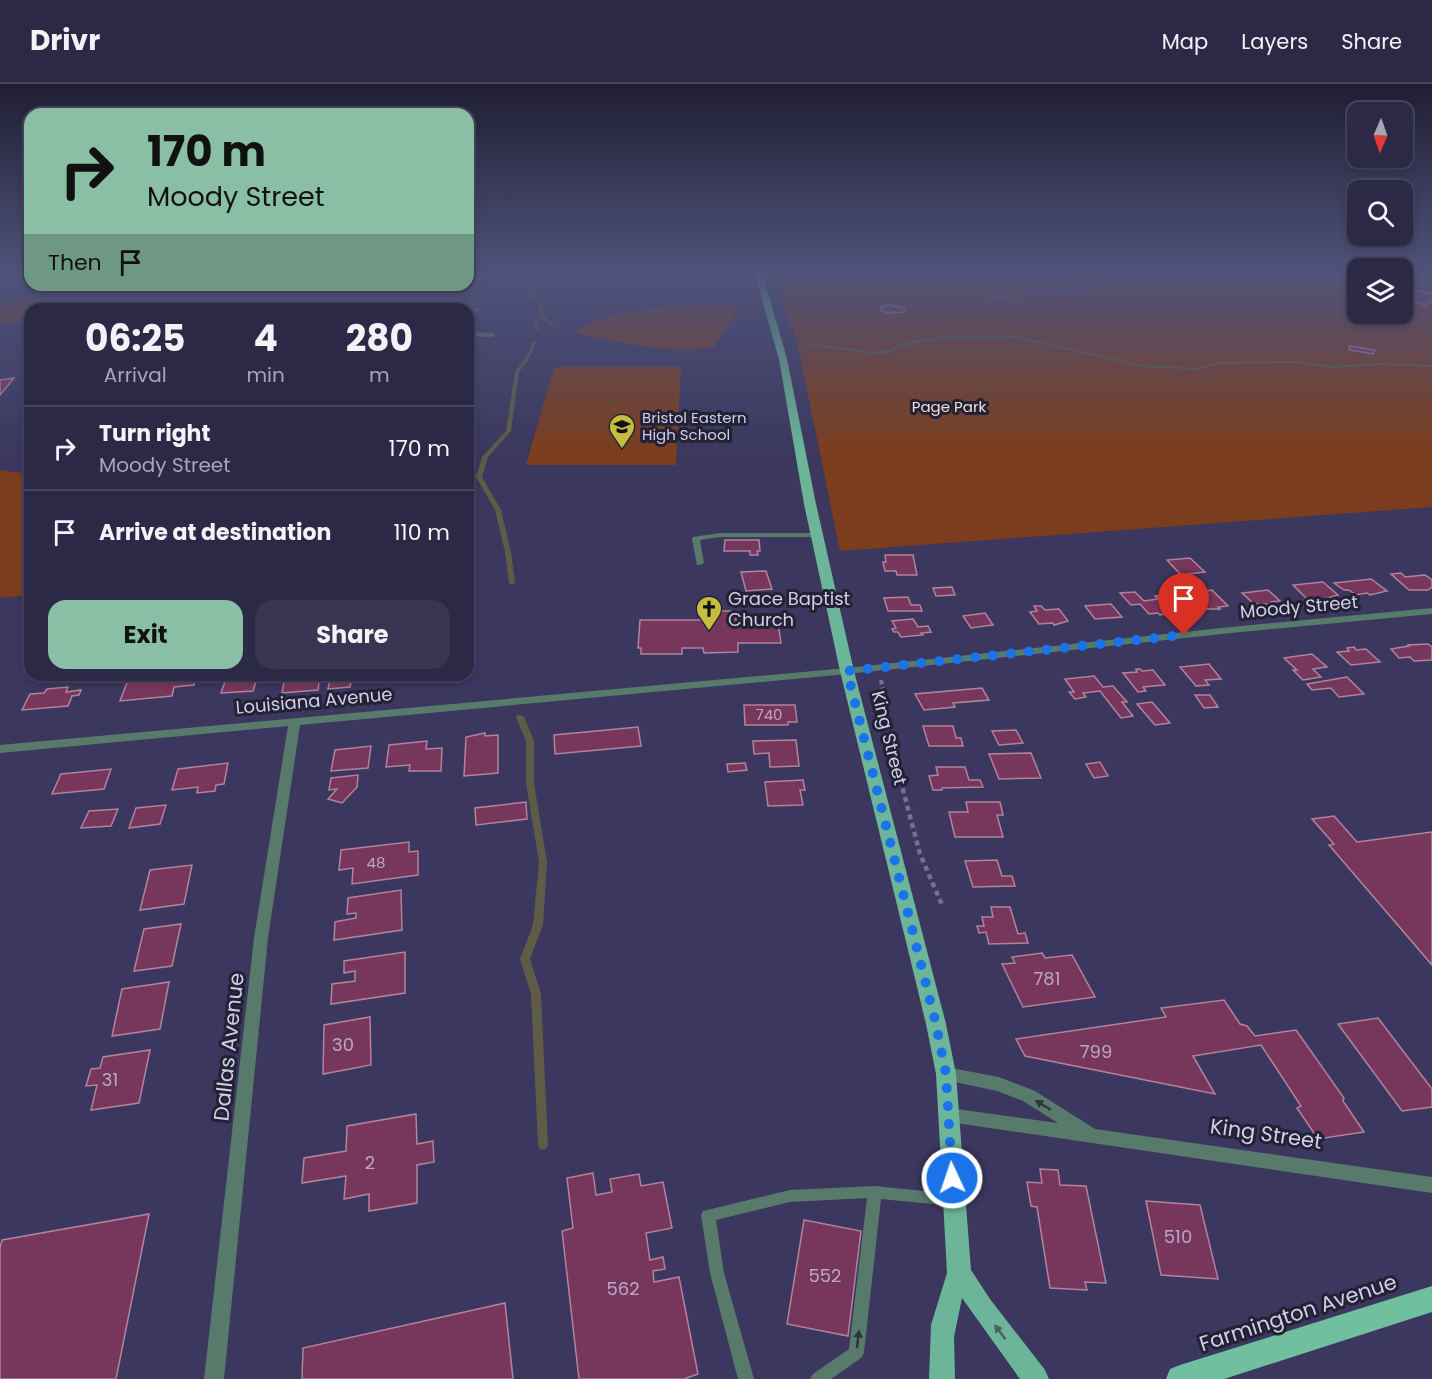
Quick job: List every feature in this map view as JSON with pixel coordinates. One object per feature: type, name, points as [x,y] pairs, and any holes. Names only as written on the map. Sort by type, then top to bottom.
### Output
[{"type":"highway","name":"Farmington Avenue","points":[[1180,1379],[1432,1299]]},
{"type":"main road","name":"King Street","points":[[775,332],[783,359],[817,535],[847,671],[936,1024],[946,1074],[959,1273],[945,1306],[940,1338],[942,1379]]},
{"type":"main road","name":"King Street","points":[[959,1273],[981,1307],[1035,1379]]},
{"type":"street","name":"Moody Street","points":[[847,671],[1432,611]]},
{"type":"street","name":"Louisiana Avenue","points":[[0,749],[847,671]]},
{"type":"street","name":"Dallas Avenue","points":[[214,1379],[261,938],[295,721]]},
{"type":"street","name":"King Street","points":[[946,1074],[999,1084],[1029,1096],[1092,1136]]},
{"type":"street","name":"King Street","points":[[949,1115],[1432,1185]]},
{"type":"lane","points":[[474,334],[492,335]]},
{"type":"lane","points":[[700,563],[696,539],[720,535],[817,535]]},
{"type":"lane","points":[[746,1379],[717,1273],[708,1215],[790,1196],[875,1192],[953,1200]]},
{"type":"lane","points":[[818,1379],[856,1353],[875,1192]]},
{"type":"path","points":[[880,680],[904,795],[928,879],[943,907]]},
{"type":"green space","points":[[723,332],[714,347],[697,349],[662,348],[575,333]]},
{"type":"green space","name":"Page Park","points":[[793,332],[1432,332],[1432,507],[840,551]]},
{"type":"green space","points":[[554,367],[681,367],[676,465],[526,465]]},
{"type":"green space","points":[[0,470],[24,473],[24,596],[0,598]]},
{"type":"building","points":[[1350,346],[1375,350],[1373,354],[1349,350]]},
{"type":"building","points":[[14,378],[0,395],[0,380]]},
{"type":"building","points":[[725,540],[759,540],[760,551],[757,551],[758,555],[750,555],[750,551],[724,551]]},
{"type":"building","points":[[885,555],[913,555],[917,575],[897,575],[896,571],[885,571],[883,562],[886,562]]},
{"type":"building","points":[[1190,558],[1205,572],[1181,575],[1167,560]]},
{"type":"building","points":[[766,571],[772,589],[746,591],[741,572]]},
{"type":"building","points":[[1401,573],[1405,577],[1425,575],[1432,580],[1432,587],[1428,590],[1409,590],[1391,574]]},
{"type":"building","points":[[1371,579],[1387,591],[1356,595],[1334,583]]},
{"type":"building","points":[[1323,582],[1338,595],[1321,600],[1318,597],[1307,599],[1293,585]]},
{"type":"building","points":[[952,587],[955,595],[936,596],[933,588]]},
{"type":"building","points":[[1212,590],[1228,606],[1218,607],[1220,609],[1201,609],[1191,599],[1205,597],[1199,592]]},
{"type":"building","points":[[1268,590],[1280,601],[1271,602],[1271,604],[1254,604],[1242,593]]},
{"type":"building","points":[[1135,592],[1144,601],[1158,599],[1155,596],[1169,595],[1177,604],[1169,605],[1175,611],[1160,615],[1158,613],[1149,614],[1140,604],[1131,605],[1120,593]]},
{"type":"building","points":[[908,597],[911,605],[920,605],[922,611],[888,611],[884,598]]},
{"type":"building","points":[[1111,604],[1122,617],[1095,619],[1085,606]]},
{"type":"building","points":[[1034,606],[1041,606],[1045,610],[1059,609],[1068,621],[1054,625],[1053,623],[1039,624],[1030,612],[1037,611]]},
{"type":"building","name":"Grace Baptist Church","points":[[701,611],[736,611],[736,622],[778,622],[781,643],[738,643],[738,652],[704,653],[703,648],[682,648],[682,654],[641,654],[641,648],[638,648],[640,620],[701,620]]},
{"type":"building","points":[[985,613],[993,625],[971,628],[963,616]]},
{"type":"building","points":[[913,619],[918,627],[928,626],[931,632],[901,637],[892,629],[896,628],[892,621]]},
{"type":"building","points":[[1428,644],[1432,647],[1432,660],[1414,661],[1410,657],[1399,658],[1391,649],[1408,645]]},
{"type":"building","points":[[1354,647],[1356,650],[1366,649],[1380,662],[1351,665],[1337,652],[1349,651],[1347,648]]},
{"type":"building","points":[[1312,654],[1327,667],[1313,669],[1321,677],[1303,680],[1293,670],[1297,670],[1284,658]]},
{"type":"building","points":[[1209,664],[1221,679],[1205,680],[1209,685],[1196,686],[1180,667]]},
{"type":"building","points":[[1136,669],[1153,670],[1165,685],[1143,687],[1146,691],[1138,692],[1123,673],[1137,672]]},
{"type":"building","points":[[1094,676],[1103,687],[1113,686],[1127,702],[1122,702],[1133,716],[1121,718],[1100,691],[1083,693],[1086,697],[1075,699],[1069,692],[1074,692],[1065,679]]},
{"type":"building","points":[[1347,677],[1364,694],[1339,697],[1331,688],[1312,690],[1307,684]]},
{"type":"building","points":[[128,681],[195,681],[194,685],[174,687],[172,696],[120,701]]},
{"type":"building","points":[[225,681],[256,681],[253,691],[221,693]]},
{"type":"building","points":[[284,681],[319,681],[318,690],[282,693]]},
{"type":"building","points":[[330,681],[351,681],[350,687],[328,689]]},
{"type":"building","points":[[68,687],[66,692],[81,690],[79,695],[72,696],[68,706],[22,710],[30,694],[44,693],[47,689]]},
{"type":"building","points":[[982,688],[989,700],[953,703],[955,707],[924,710],[915,694]]},
{"type":"building","points":[[1195,695],[1210,695],[1218,707],[1204,708]]},
{"type":"building","points":[[1152,702],[1170,723],[1155,725],[1137,704]]},
{"type":"building","points":[[744,705],[795,705],[797,722],[788,722],[788,725],[745,725]]},
{"type":"building","points":[[923,726],[953,726],[956,738],[961,738],[963,746],[929,746]]},
{"type":"building","points":[[638,727],[641,746],[555,754],[554,735]]},
{"type":"building","points":[[1016,730],[1023,743],[999,745],[992,731]]},
{"type":"building","points":[[485,733],[485,736],[498,735],[498,773],[464,776],[466,737]]},
{"type":"building","points":[[796,740],[799,766],[770,767],[769,753],[754,754],[753,741]]},
{"type":"building","points":[[427,741],[426,749],[442,748],[441,771],[409,771],[410,765],[386,767],[389,745]]},
{"type":"building","points":[[371,746],[368,768],[331,771],[335,750]]},
{"type":"building","points":[[1031,753],[1041,778],[999,779],[989,754]]},
{"type":"building","points":[[1100,762],[1108,776],[1094,778],[1086,764]]},
{"type":"building","points":[[228,763],[224,784],[216,785],[215,791],[197,793],[198,787],[172,790],[178,769]]},
{"type":"building","points":[[745,763],[747,770],[728,772],[727,764]]},
{"type":"building","points":[[936,767],[965,767],[969,780],[980,780],[983,787],[933,790],[929,776],[938,775]]},
{"type":"building","points":[[111,769],[104,789],[52,794],[61,774]]},
{"type":"building","points":[[358,775],[357,787],[342,803],[328,799],[337,789],[329,790],[331,778]]},
{"type":"building","points":[[803,780],[805,790],[800,790],[803,805],[768,806],[765,782]]},
{"type":"building","points":[[526,802],[527,819],[476,825],[475,808]]},
{"type":"building","points":[[966,802],[1000,802],[1003,815],[997,815],[1003,837],[955,837],[949,812],[968,812]]},
{"type":"building","points":[[166,805],[160,824],[129,828],[136,808]]},
{"type":"building","points":[[118,809],[111,826],[81,828],[89,811]]},
{"type":"building","points":[[1334,816],[1357,842],[1432,832],[1432,965],[1329,845],[1334,844],[1312,819]]},
{"type":"building","points":[[409,842],[409,852],[418,851],[418,875],[352,884],[353,868],[339,870],[341,850]]},
{"type":"building","points":[[997,860],[1002,876],[1012,876],[1015,886],[973,887],[965,861]]},
{"type":"building","points":[[192,865],[184,904],[140,910],[150,870]]},
{"type":"building","points":[[401,890],[402,930],[334,940],[335,922],[356,918],[356,913],[347,914],[348,898]]},
{"type":"building","points":[[991,907],[1010,907],[1018,934],[1025,933],[1028,943],[989,944],[986,932],[979,933],[977,926],[984,926],[982,917],[993,917]]},
{"type":"building","points":[[181,924],[172,966],[134,971],[144,929]]},
{"type":"building","points":[[405,952],[405,993],[331,1004],[332,984],[355,981],[355,971],[344,973],[344,961]]},
{"type":"building","points":[[1042,953],[1045,958],[1072,955],[1095,997],[1023,1007],[1002,964],[1015,963],[1012,957]]},
{"type":"building","points":[[169,982],[160,1029],[112,1036],[122,989]]},
{"type":"building","points":[[1224,1000],[1240,1024],[1247,1026],[1255,1036],[1296,1030],[1344,1098],[1343,1101],[1364,1132],[1318,1139],[1297,1108],[1301,1106],[1261,1045],[1193,1056],[1215,1094],[1025,1056],[1016,1039],[1166,1017],[1161,1008]]},
{"type":"building","points":[[370,1017],[371,1065],[323,1074],[324,1025]]},
{"type":"building","points":[[1378,1018],[1432,1089],[1432,1107],[1402,1111],[1338,1024]]},
{"type":"building","points":[[150,1050],[139,1103],[91,1110],[97,1085],[86,1086],[91,1069],[100,1068],[103,1057]]},
{"type":"building","points":[[416,1114],[417,1144],[433,1141],[434,1162],[417,1165],[417,1203],[369,1211],[369,1194],[344,1199],[346,1176],[302,1183],[304,1158],[346,1151],[347,1126]]},
{"type":"building","points":[[1040,1169],[1058,1170],[1060,1185],[1086,1186],[1106,1283],[1085,1282],[1087,1290],[1050,1288],[1037,1207],[1031,1206],[1027,1182],[1042,1183]]},
{"type":"building","points":[[593,1173],[596,1195],[612,1192],[610,1179],[639,1174],[641,1186],[663,1182],[672,1228],[646,1233],[650,1260],[663,1257],[665,1269],[653,1271],[654,1282],[679,1277],[698,1374],[684,1379],[579,1379],[562,1231],[573,1228],[567,1178]]},
{"type":"building","points":[[1146,1201],[1200,1205],[1218,1279],[1161,1275]]},
{"type":"building","points":[[149,1214],[116,1379],[0,1379],[0,1248],[2,1240]]},
{"type":"building","points":[[804,1220],[861,1231],[848,1336],[787,1324]]},
{"type":"building","points":[[505,1303],[513,1379],[302,1379],[303,1348]]},
{"type":"waterway","points":[[804,344],[876,353],[889,352],[896,347],[910,343],[945,338],[1016,337],[1143,366],[1198,369],[1219,363],[1297,362],[1330,367],[1382,364],[1432,366]]},
{"type":"waterway","points":[[512,583],[508,552],[498,510],[479,477],[485,457],[508,431],[517,372],[530,354],[534,342]]},
{"type":"waterway","points":[[520,717],[530,741],[530,783],[543,862],[538,925],[525,959],[536,994],[543,1145]]},
{"type":"place","name":"Bristol Eastern High School","points":[[622,450]]},
{"type":"place","name":"Grace Baptist Church","points":[[709,632]]},
{"type":"route","points":[[952,1178],[946,1074],[936,1024],[847,671],[1184,635]]}]
